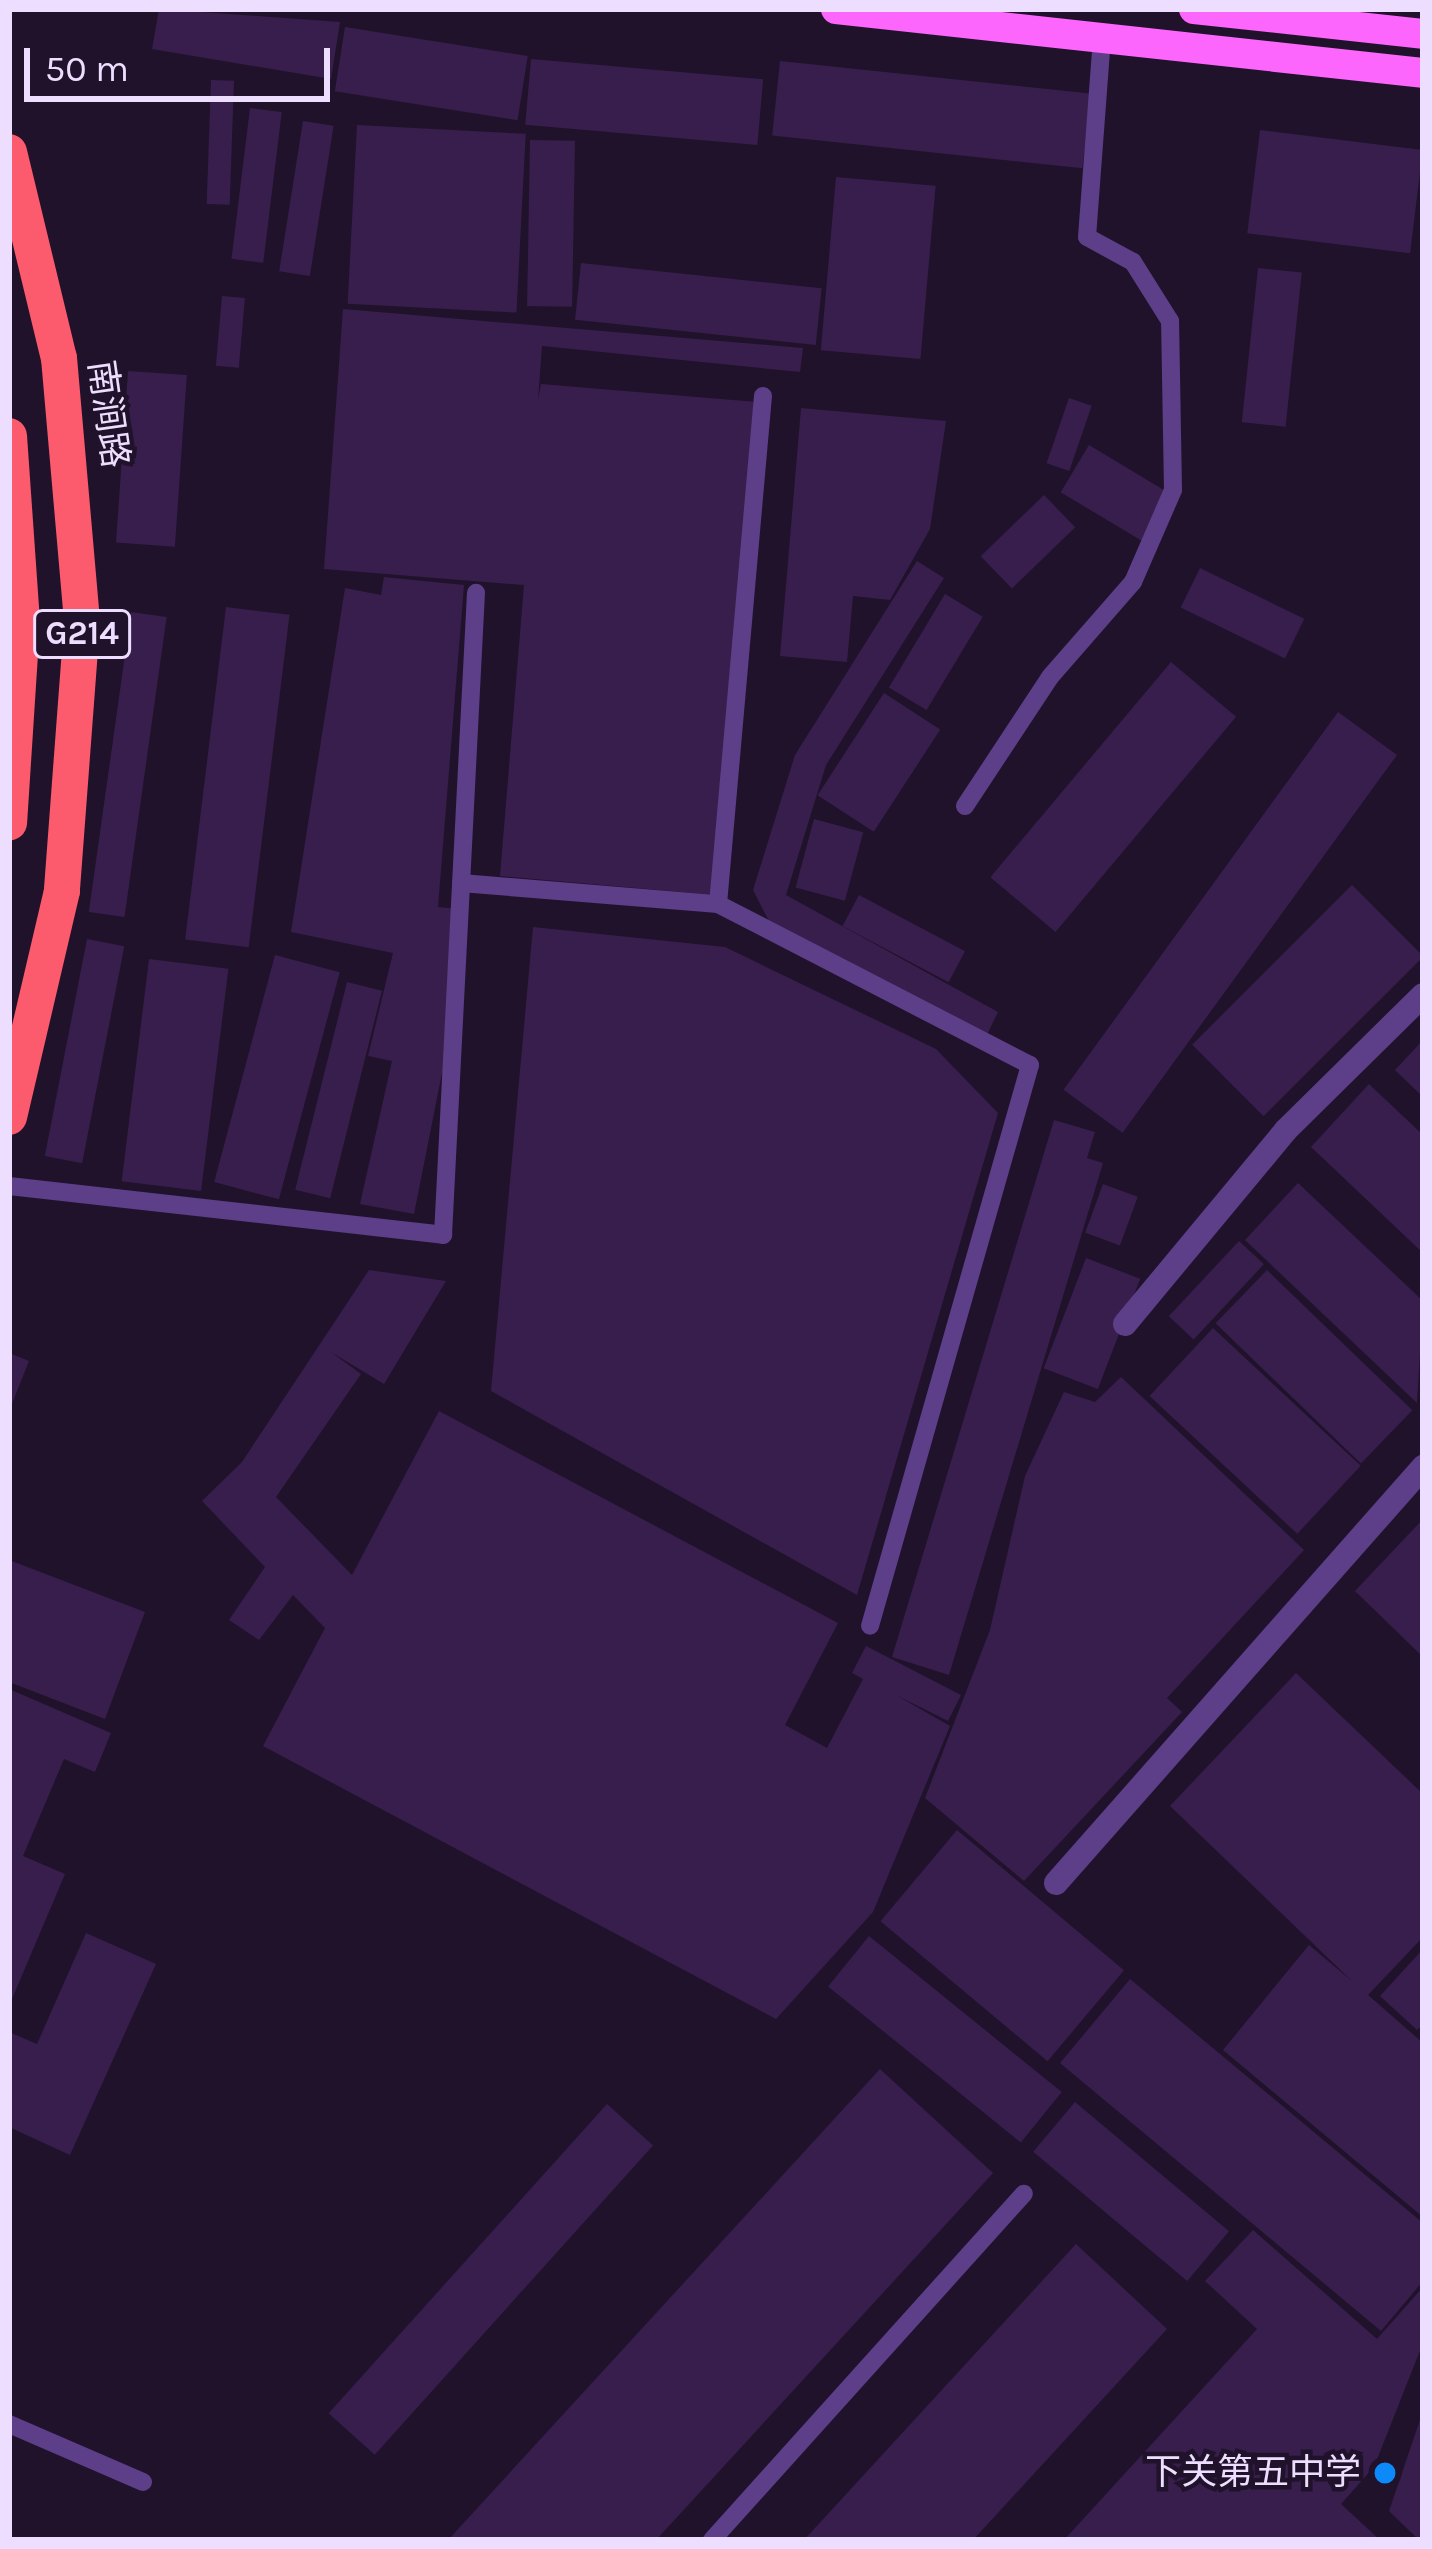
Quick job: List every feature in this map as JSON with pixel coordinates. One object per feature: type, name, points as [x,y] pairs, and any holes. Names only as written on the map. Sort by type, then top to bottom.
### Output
[{"type":"highway","name":"南涧路","points":[[9,152],[59,358],[82,622],[62,891],[9,1117]]},
{"type":"highway","name":"G214","points":[[9,436],[22,622],[9,823]]},
{"type":"main road","points":[[836,9],[1423,73]]},
{"type":"main road","points":[[1194,9],[1423,34]]},
{"type":"street","points":[[1205,49],[1206,10]]},
{"type":"street","points":[[1125,1324],[1286,1130],[1423,995]]},
{"type":"street","points":[[1056,1883],[1423,1467]]},
{"type":"lane","points":[[965,806],[1050,677],[1133,582],[1173,490],[1170,321],[1133,262],[1087,238],[1102,38]]},
{"type":"lane","points":[[718,904],[763,396]]},
{"type":"lane","points":[[9,1186],[443,1235],[476,592]]},
{"type":"lane","points":[[461,883],[718,904],[1030,1065],[870,1625]]},
{"type":"lane","points":[[712,2540],[1024,2194]]},
{"type":"lane","points":[[9,2424],[143,2482]]},
{"type":"building","points":[[159,9],[340,22],[331,79],[152,49]]},
{"type":"building","points":[[345,27],[528,56],[518,120],[335,91]]},
{"type":"building","points":[[531,59],[763,79],[757,145],[525,125]]},
{"type":"building","points":[[780,61],[1090,94],[1082,168],[772,136]]},
{"type":"building","points":[[211,80],[234,81],[230,205],[207,204]]},
{"type":"building","points":[[250,108],[282,112],[263,263],[231,259]]},
{"type":"building","points":[[303,121],[334,126],[310,276],[279,271]]},
{"type":"building","points":[[357,125],[526,134],[516,313],[348,304]]},
{"type":"building","points":[[1260,130],[1423,150],[1410,253],[1247,233]]},
{"type":"building","points":[[530,140],[575,141],[572,307],[527,306]]},
{"type":"building","points":[[836,177],[936,186],[920,359],[821,350]]},
{"type":"building","points":[[581,263],[822,288],[816,345],[575,320]]},
{"type":"building","points":[[1258,268],[1302,273],[1286,427],[1242,422]]},
{"type":"building","points":[[222,296],[245,298],[239,368],[216,366]]},
{"type":"building","points":[[343,309],[803,348],[800,372],[542,346],[538,400],[541,384],[757,402],[716,895],[500,876],[524,585],[324,569]]},
{"type":"building","points":[[128,371],[187,375],[175,547],[116,543]]},
{"type":"building","points":[[1069,398],[1092,406],[1069,471],[1047,463]]},
{"type":"building","points":[[801,408],[946,421],[930,529],[890,600],[853,596],[847,662],[780,656]]},
{"type":"building","points":[[1089,445],[1171,494],[1143,542],[1061,492]]},
{"type":"building","points":[[1044,495],[1075,527],[1012,589],[981,556]]},
{"type":"building","points":[[917,561],[944,578],[826,765],[786,895],[998,1012],[985,1039],[773,929],[753,890],[795,755]]},
{"type":"building","points":[[1200,568],[1304,619],[1285,658],[1181,608]]},
{"type":"building","points":[[384,577],[464,585],[438,907],[467,910],[452,1074],[442,1073],[414,1214],[360,1204],[392,1061],[368,1056],[393,953],[291,932],[345,588],[381,595]]},
{"type":"building","points":[[945,594],[983,617],[927,710],[889,687]]},
{"type":"building","points":[[226,607],[290,615],[249,947],[185,940]]},
{"type":"building","points":[[131,612],[167,617],[124,917],[89,912]]},
{"type":"building","points":[[1171,662],[1236,717],[1055,932],[990,877]]},
{"type":"building","points":[[884,693],[940,729],[874,832],[818,795]]},
{"type":"building","points":[[1338,712],[1397,755],[1123,1133],[1064,1090]]},
{"type":"building","points":[[814,819],[863,832],[845,901],[796,888]]},
{"type":"building","points":[[1352,885],[1423,957],[1264,1116],[1192,1045]]},
{"type":"building","points":[[859,895],[965,951],[949,982],[843,926]]},
{"type":"building","points":[[533,927],[725,947],[936,1049],[998,1113],[857,1595],[491,1391]]},
{"type":"building","points":[[87,939],[124,946],[82,1163],[45,1156]]},
{"type":"building","points":[[275,955],[340,972],[279,1199],[214,1182]]},
{"type":"building","points":[[149,959],[228,969],[201,1191],[122,1181]]},
{"type":"building","points":[[347,982],[382,991],[330,1198],[295,1190]]},
{"type":"building","points":[[1423,1040],[1423,1097],[1395,1070]]},
{"type":"building","points":[[1369,1084],[1423,1135],[1423,1253],[1311,1147]]},
{"type":"building","points":[[1054,1120],[1095,1132],[1087,1158],[1103,1163],[949,1675],[892,1657]]},
{"type":"building","points":[[1298,1183],[1423,1301],[1417,1403],[1245,1240]]},
{"type":"building","points":[[1103,1184],[1138,1197],[1120,1246],[1085,1233]]},
{"type":"building","points":[[1239,1241],[1264,1264],[1194,1340],[1169,1316]]},
{"type":"building","points":[[1086,1258],[1140,1279],[1098,1389],[1044,1368]]},
{"type":"building","points":[[369,1270],[446,1281],[384,1384],[331,1352],[361,1374],[276,1497],[352,1575],[439,1411],[838,1623],[785,1725],[827,1748],[863,1679],[852,1673],[866,1646],[961,1695],[948,1721],[896,1695],[950,1726],[873,1912],[776,2019],[263,1746],[325,1628],[293,1595],[259,1640],[229,1620],[265,1567],[202,1501],[242,1462]]},
{"type":"building","points":[[1267,1270],[1412,1410],[1361,1464],[1216,1323]]},
{"type":"building","points":[[1213,1328],[1361,1466],[1297,1534],[1150,1396]]},
{"type":"building","points":[[9,1353],[29,1361],[9,1411]]},
{"type":"building","points":[[1121,1377],[1304,1550],[1167,1698],[1182,1712],[1024,1881],[925,1798],[990,1630],[1025,1476],[1064,1392],[1095,1402]]},
{"type":"building","points":[[1423,1519],[1423,1657],[1355,1591]]},
{"type":"building","points":[[9,1560],[145,1612],[105,1719],[9,1682]]},
{"type":"building","points":[[1296,1673],[1423,1794],[1423,1937],[1368,1995],[1423,2043],[1423,2217],[1223,2050],[1309,1945],[1353,1982],[1170,1806]]},
{"type":"building","points":[[9,1689],[111,1733],[95,1772],[64,1759],[23,1856],[65,1874],[9,2006]]},
{"type":"building","points":[[957,1830],[1124,1970],[1048,2061],[881,1921]]},
{"type":"building","points":[[86,1933],[156,1964],[70,2155],[9,2127],[9,2032],[37,2044]]},
{"type":"building","points":[[869,1936],[1062,2092],[1021,2143],[828,1987]]},
{"type":"building","points":[[1423,1949],[1423,2024],[1417,2030],[1380,1996]]},
{"type":"building","points":[[1130,1979],[1423,2223],[1423,2281],[1381,2331],[1060,2063]]},
{"type":"building","points":[[880,2069],[993,2173],[656,2540],[448,2540]]},
{"type":"building","points":[[1075,2102],[1229,2231],[1187,2281],[1033,2152]]},
{"type":"building","points":[[607,2104],[653,2145],[375,2455],[329,2413]]},
{"type":"building","points":[[1253,2230],[1377,2339],[1423,2287],[1423,2343],[1374,2467],[1341,2504],[1380,2540],[1064,2540],[1257,2329],[1205,2281]]},
{"type":"building","points":[[1076,2244],[1167,2329],[973,2540],[804,2540]]},
{"type":"building","points":[[1422,2414],[1423,2540],[1419,2540],[1389,2511]]},
{"type":"place","name":"下关第五中学","points":[[1385,2473]]}]
